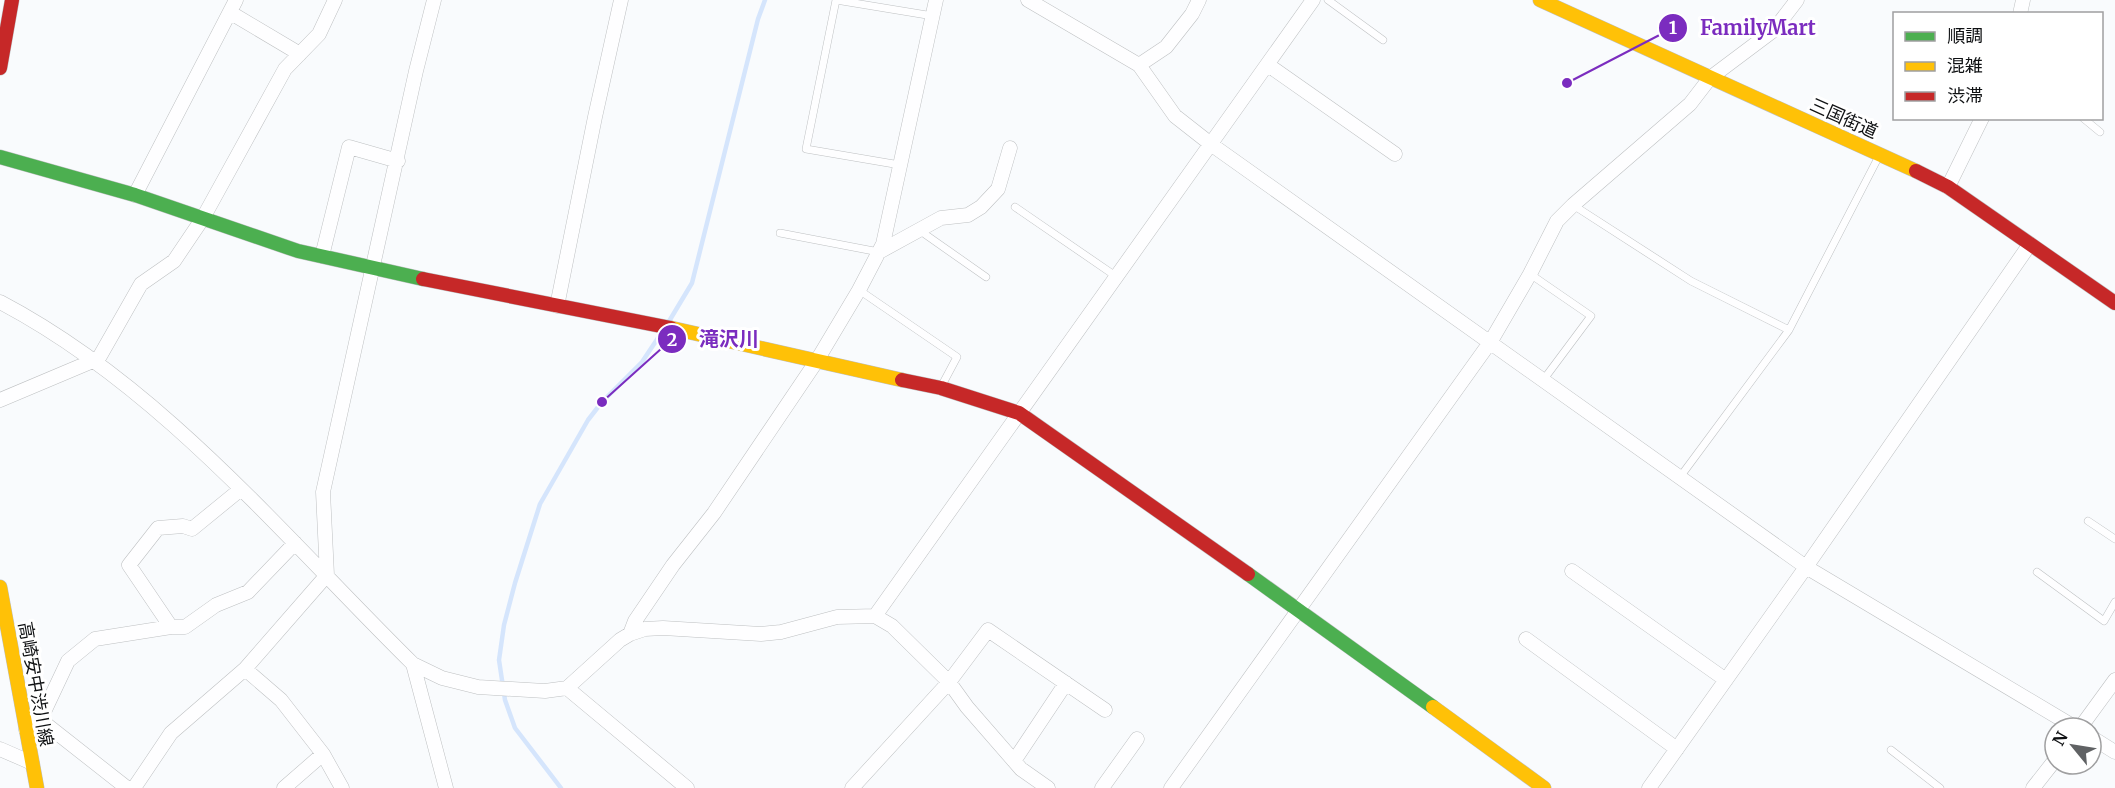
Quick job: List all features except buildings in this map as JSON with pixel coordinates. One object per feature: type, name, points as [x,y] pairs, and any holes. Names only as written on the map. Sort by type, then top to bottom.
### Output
[{"type":"street","points":[[0,68],[12,0]]},
{"type":"street","points":[[0,400],[100,356],[141,284],[174,261],[203,218],[285,69],[319,34],[335,0]]},
{"type":"street","points":[[134,788],[171,733],[245,669],[327,575],[323,492],[398,161],[416,71],[434,0]]},
{"type":"street","points":[[557,306],[621,0]]},
{"type":"street","points":[[630,634],[635,621],[673,565],[714,513],[816,362],[859,290],[883,244],[936,0]]},
{"type":"street","points":[[1028,0],[1139,65],[1175,116],[1212,145],[1491,341],[1806,567],[2058,716]]},
{"type":"street","points":[[875,616],[1313,0]]},
{"type":"street","name":"三国街道","points":[[1540,0],[1948,187],[2115,303]]},
{"type":"street","points":[[1171,788],[1491,341],[1530,274],[1557,221],[1690,104],[1710,78],[1774,30],[1797,0]]},
{"type":"street","points":[[1139,65],[1166,46],[1192,14],[1196,1]]},
{"type":"street","points":[[135,195],[234,6],[300,54]]},
{"type":"street","points":[[1268,64],[1395,154]]},
{"type":"street","points":[[1948,187],[1981,120]]},
{"type":"street","points":[[322,256],[349,147],[398,161]]},
{"type":"street","points":[[879,252],[941,218],[968,215],[981,207],[998,189],[1010,148]]},
{"type":"street","points":[[0,157],[135,195],[298,250],[374,269],[637,321],[941,388],[1019,413],[1300,610],[1544,788]]},
{"type":"street","points":[[1649,788],[1806,567],[2030,244]]},
{"type":"street","points":[[0,302],[95,360],[206,454],[413,664],[442,678],[478,687],[545,691],[567,688],[620,640],[630,634],[663,628],[761,634],[781,632],[837,617],[875,616],[892,626],[950,682],[967,707],[1022,770],[1047,788]]},
{"type":"street","points":[[171,627],[129,565],[158,528],[183,526],[192,529],[241,489]]},
{"type":"street","points":[[26,730],[43,714],[68,661],[94,639],[171,627],[185,627],[216,605],[248,592],[296,543]]},
{"type":"street","points":[[1572,571],[1726,680]]},
{"type":"street","name":"高崎安中渋川線","points":[[0,587],[37,788]]},
{"type":"street","points":[[853,787],[950,682],[988,630],[1105,710]]},
{"type":"street","points":[[1526,639],[1677,749]]},
{"type":"street","points":[[413,664],[446,788]]},
{"type":"street","points":[[245,669],[281,700],[323,754],[342,788]]},
{"type":"street","points":[[2087,716],[2115,680]]},
{"type":"street","points":[[1014,761],[1066,683]]},
{"type":"street","points":[[567,688],[687,788]]},
{"type":"street","points":[[39,718],[127,788]]},
{"type":"street","points":[[1102,788],[1137,739]]},
{"type":"street","points":[[0,749],[32,763]]},
{"type":"street","points":[[284,788],[323,754]]},
{"type":"street","points":[[2033,788],[2043,775]]},
{"type":"lane","points":[[900,165],[806,149],[836,0],[933,16]]},
{"type":"lane","points":[[1328,0],[1383,40]]},
{"type":"lane","points":[[2085,120],[2100,132]]},
{"type":"lane","points":[[1680,477],[1789,330],[1880,154]]},
{"type":"lane","points":[[1573,206],[1691,281],[1789,330]]},
{"type":"lane","points":[[1015,207],[1117,277]]},
{"type":"lane","points":[[919,230],[986,277]]},
{"type":"lane","points":[[780,233],[879,252]]},
{"type":"lane","points":[[1530,274],[1591,316],[1544,379]]},
{"type":"lane","points":[[859,290],[957,357],[941,388]]},
{"type":"lane","points":[[2088,521],[2115,539]]},
{"type":"lane","points":[[2037,572],[2104,621],[2115,602]]},
{"type":"lane","points":[[1891,750],[1940,788]]},
{"type":"waterway","points":[[668,323],[692,283],[758,19],[765,0]]},
{"type":"waterway","points":[[561,788],[515,728],[505,700],[499,660],[504,625],[540,504],[588,420],[602,402],[642,362],[662,332]]},
{"type":"traffic: fast","points":[[0,157],[135,195],[298,251],[423,279]]},
{"type":"traffic: fast","points":[[1248,574],[1433,707]]},
{"type":"traffic: slow","points":[[1540,0],[1916,171]]},
{"type":"traffic: slow","points":[[671,328],[902,380]]},
{"type":"traffic: slow","points":[[0,587],[37,788]]},
{"type":"traffic: slow","points":[[1433,707],[1544,788]]},
{"type":"traffic: jam","points":[[0,68],[12,0]]},
{"type":"traffic: jam","points":[[1916,171],[1948,187],[2115,303]]},
{"type":"traffic: jam","points":[[423,279],[671,328]]},
{"type":"traffic: jam","points":[[902,380],[941,388],[1019,413],[1248,574]]},
{"type":"place","name":"FamilyMart","points":[[1567,83]]},
{"type":"place","name":"滝沢川","points":[[602,402]]}]
